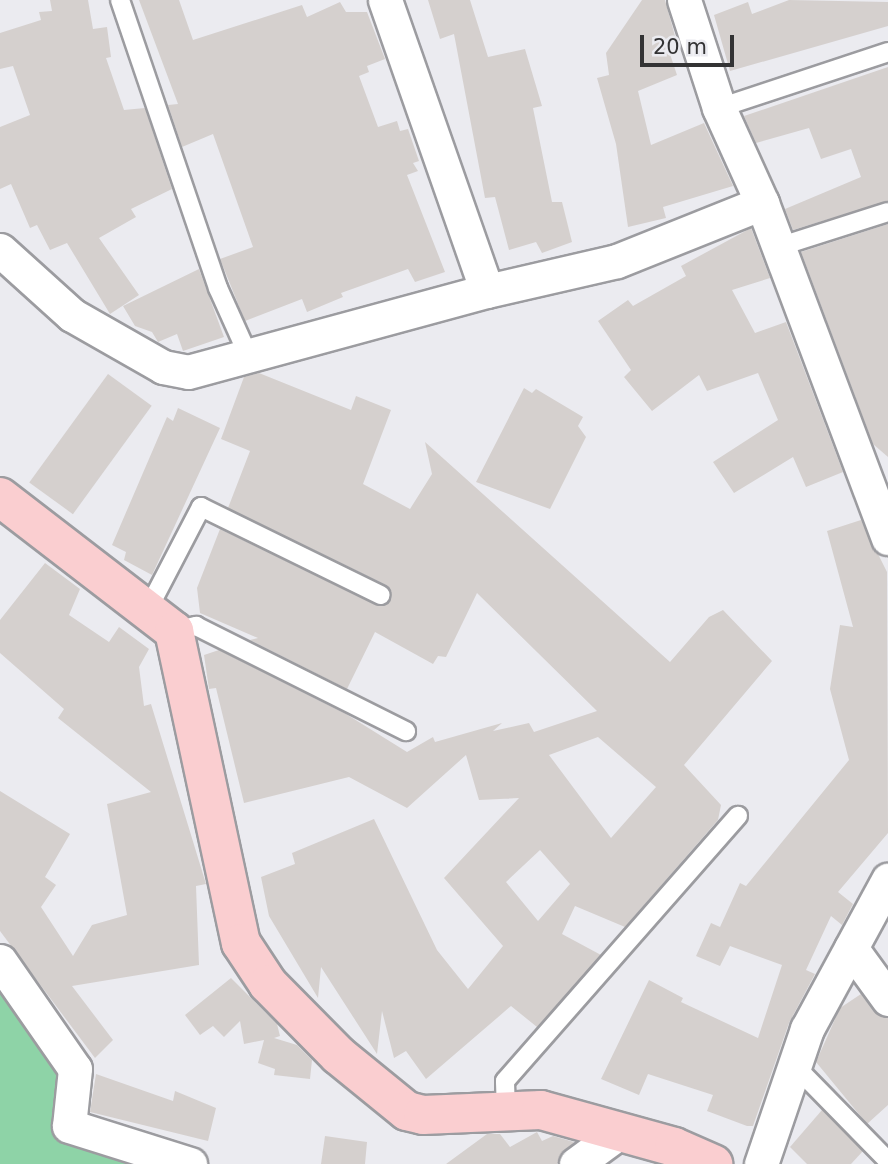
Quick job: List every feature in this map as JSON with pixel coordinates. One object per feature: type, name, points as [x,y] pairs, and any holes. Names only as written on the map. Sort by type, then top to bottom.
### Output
[{"type":"street","points":[[385,0],[487,290]]},
{"type":"street","points":[[684,0],[719,108],[762,203],[888,538]]},
{"type":"street","points":[[0,250],[72,315],[163,368],[188,372],[487,290],[617,261],[762,203]]},
{"type":"street","points":[[0,497],[161,620],[229,905],[241,943],[268,984],[399,1107],[423,1115],[541,1110],[621,1131],[713,1164]]},
{"type":"street","points":[[761,1164],[807,1029],[888,880]]},
{"type":"street","points":[[851,948],[888,999]]},
{"type":"street","points":[[0,961],[75,1069],[69,1126],[190,1164]]},
{"type":"street","points":[[576,1164],[621,1131]]},
{"type":"lane","points":[[120,0],[218,288],[249,357]]},
{"type":"lane","points":[[719,108],[888,52]]},
{"type":"lane","points":[[778,247],[888,212]]},
{"type":"lane","points":[[381,595],[201,507],[161,620],[197,626],[406,732]]},
{"type":"lane","points":[[506,1111],[505,1082],[738,816]]},
{"type":"lane","points":[[795,1066],[888,1161]]},
{"type":"green space","points":[[0,979],[60,1070],[57,1134],[159,1164],[0,1164]]},
{"type":"building","points":[[50,0],[88,0],[93,29],[107,27],[111,57],[106,58],[124,110],[145,108],[172,189],[131,209],[136,217],[99,238],[139,295],[110,314],[67,243],[50,250],[37,225],[30,228],[11,184],[0,189],[0,127],[30,115],[13,66],[0,69],[0,33],[41,20],[39,12],[52,11]]},
{"type":"building","points":[[139,0],[179,0],[193,40],[302,5],[307,17],[340,2],[346,12],[367,12],[385,59],[367,66],[369,72],[359,76],[378,127],[397,121],[400,131],[408,129],[419,161],[413,163],[418,171],[407,175],[445,272],[415,282],[408,269],[341,293],[343,297],[307,312],[302,299],[245,321],[220,259],[253,247],[213,134],[182,147],[168,105],[178,104]]},
{"type":"building","points":[[428,0],[470,0],[488,57],[525,49],[542,106],[533,108],[552,202],[562,202],[572,242],[542,253],[536,242],[509,250],[495,197],[485,198],[454,34],[440,39]]},
{"type":"building","points":[[642,0],[665,0],[675,36],[665,39],[677,75],[638,91],[651,145],[704,123],[733,186],[663,207],[666,218],[628,227],[616,144],[597,78],[609,75],[606,53]]},
{"type":"building","points":[[789,0],[888,2],[888,26],[730,71],[714,15],[748,2],[752,14]]},
{"type":"building","points":[[888,67],[888,201],[793,230],[785,209],[861,177],[851,149],[821,159],[809,128],[756,143],[744,116]]},
{"type":"building","points":[[888,224],[888,457],[873,444],[801,252]]},
{"type":"building","points":[[751,228],[770,278],[732,290],[755,333],[786,322],[843,472],[806,487],[793,457],[734,493],[713,462],[778,420],[758,373],[707,391],[699,375],[652,411],[624,377],[631,370],[598,321],[628,300],[633,306],[686,276],[681,266]]},
{"type":"building","points":[[199,269],[224,337],[183,351],[177,334],[158,342],[152,332],[135,326],[123,306]]},
{"type":"building","points":[[259,373],[351,410],[356,396],[391,410],[363,484],[410,509],[432,474],[425,442],[670,662],[709,617],[723,610],[772,661],[684,765],[721,805],[718,820],[625,927],[575,906],[562,934],[601,955],[537,1027],[511,1006],[426,1079],[406,1051],[394,1058],[382,1011],[377,1054],[321,967],[318,998],[269,916],[261,877],[295,864],[292,853],[374,819],[437,950],[468,989],[503,946],[444,878],[519,798],[479,800],[466,755],[407,808],[349,777],[244,803],[216,688],[209,689],[204,655],[219,650],[346,714],[407,752],[433,737],[435,742],[502,723],[493,731],[529,723],[534,732],[597,711],[477,593],[446,657],[438,656],[433,664],[375,632],[347,689],[250,640],[258,638],[200,613],[197,588],[220,529],[376,605],[391,599],[386,585],[228,508],[250,451],[221,439],[244,377]],"holes":[[[598,737],[656,787],[611,838],[549,755]],[[540,850],[570,884],[538,921],[506,882]]]},
{"type":"building","points":[[108,374],[152,406],[73,514],[29,482]]},
{"type":"building","points":[[524,388],[532,393],[536,389],[583,417],[578,426],[586,437],[550,509],[476,482]]},
{"type":"building","points":[[178,408],[220,428],[152,575],[124,560],[126,552],[112,545],[167,417],[173,421]]},
{"type":"building","points":[[861,520],[887,572],[888,833],[838,892],[853,904],[842,925],[831,916],[806,970],[815,974],[789,1023],[753,1126],[747,1126],[707,1111],[713,1095],[648,1074],[639,1095],[601,1079],[649,980],[683,998],[681,1002],[758,1038],[782,965],[730,946],[720,966],[696,956],[711,923],[720,927],[740,883],[746,886],[849,760],[830,689],[840,625],[853,627],[827,531]]},
{"type":"building","points":[[45,563],[80,589],[69,615],[109,642],[119,627],[149,649],[139,667],[144,706],[151,704],[206,884],[196,886],[199,965],[72,986],[113,1040],[95,1058],[0,931],[0,791],[70,834],[45,877],[56,885],[41,907],[73,956],[92,925],[127,915],[107,804],[151,792],[58,718],[64,709],[0,653],[0,620]]},
{"type":"building","points":[[231,978],[277,1024],[280,1036],[274,1038],[297,1045],[312,1060],[310,1079],[274,1075],[275,1069],[258,1063],[264,1040],[244,1044],[240,1021],[224,1037],[213,1026],[200,1035],[185,1015]]},
{"type":"building","points":[[861,994],[873,1011],[888,1018],[888,1105],[867,1124],[816,1062],[840,1008]]},
{"type":"building","points":[[96,1074],[173,1101],[175,1091],[216,1108],[208,1141],[90,1112]]},
{"type":"building","points":[[822,1110],[863,1151],[851,1164],[807,1164],[790,1147]]},
{"type":"building","points":[[537,1132],[542,1141],[553,1136],[574,1142],[557,1164],[446,1164],[487,1134],[500,1134],[510,1147]]},
{"type":"building","points":[[325,1136],[367,1142],[365,1164],[321,1164]]}]
